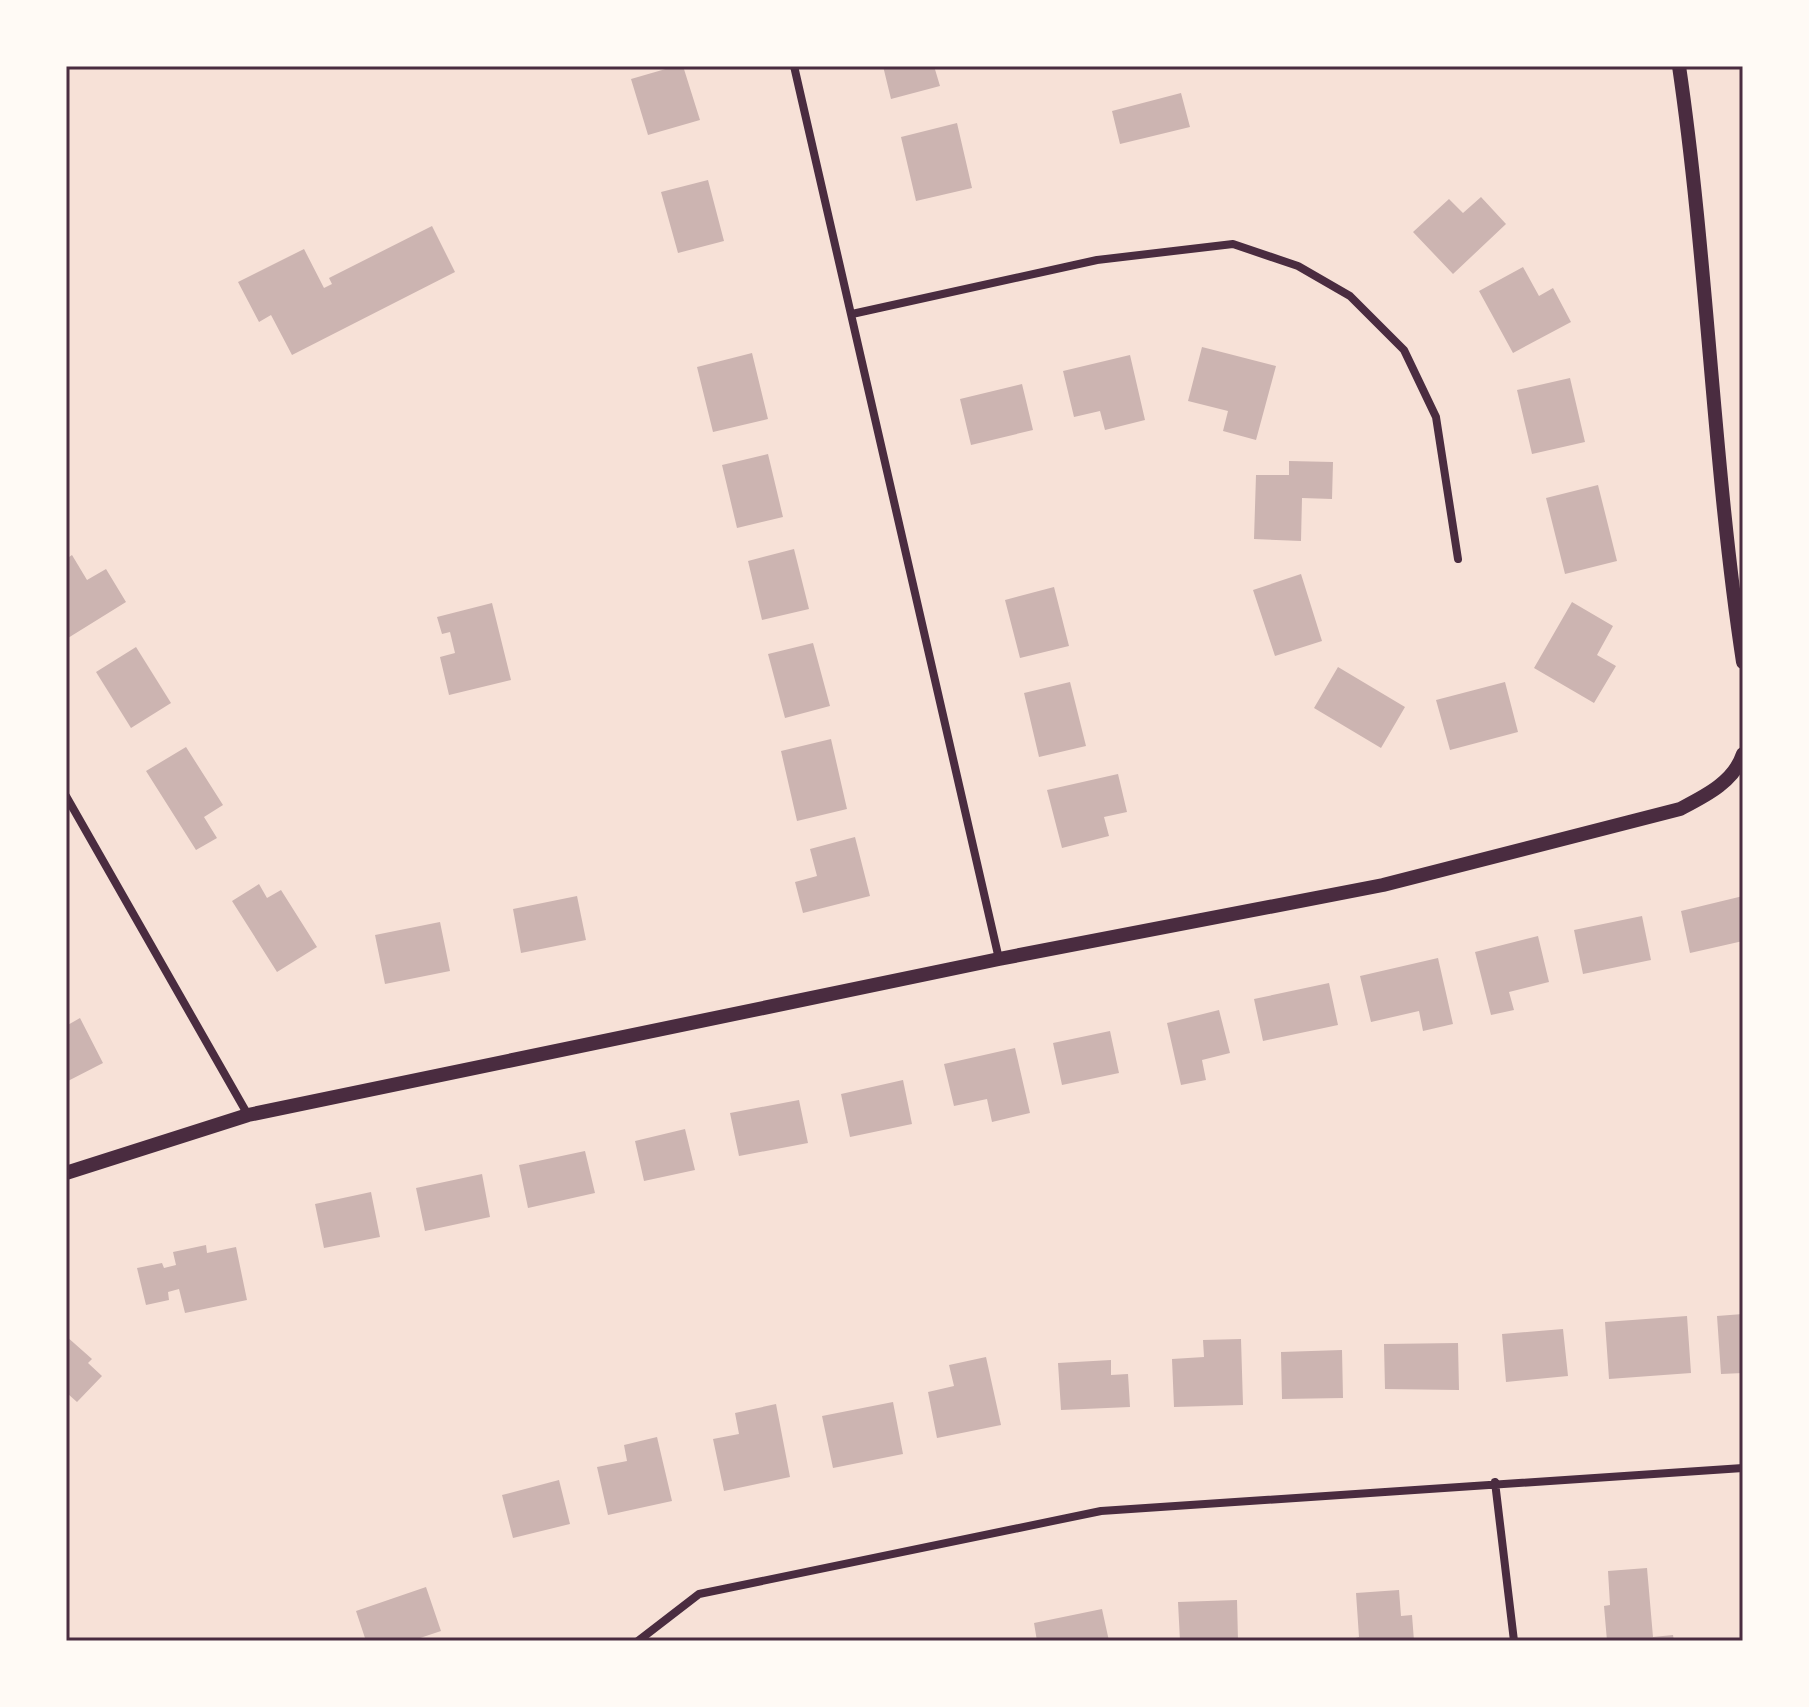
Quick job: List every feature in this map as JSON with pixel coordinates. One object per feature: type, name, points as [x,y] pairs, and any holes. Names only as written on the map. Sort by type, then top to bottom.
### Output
[{"type":"street","points":[[794,66],[999,959]]},
{"type":"street","points":[[1679,66],[1694,173],[1743,662]]},
{"type":"street","points":[[852,314],[1097,260],[1233,244],[1298,266],[1350,296],[1404,350],[1436,417],[1458,559]]},
{"type":"street","points":[[66,1173],[248,1115],[999,959],[1383,885],[1680,809],[1714,791],[1739,766],[1743,754]]},
{"type":"street","points":[[66,796],[248,1115]]},
{"type":"street","points":[[638,1641],[699,1594],[1101,1511],[1495,1482],[1743,1468]]},
{"type":"street","points":[[1495,1482],[1514,1641]]},
{"type":"building","points":[[683,66],[700,120],[648,135],[631,79]]},
{"type":"building","points":[[883,66],[934,66],[940,86],[891,99]]},
{"type":"building","points":[[1181,93],[1190,127],[1120,144],[1112,111]]},
{"type":"building","points":[[957,123],[972,188],[916,201],[901,137]]},
{"type":"building","points":[[708,180],[724,241],[678,253],[661,192]]},
{"type":"building","points":[[1481,197],[1506,224],[1453,274],[1413,232],[1449,199],[1463,213]]},
{"type":"building","points":[[432,226],[455,272],[292,355],[271,315],[259,322],[238,282],[304,249],[324,288],[332,284],[329,278]]},
{"type":"building","points":[[1523,267],[1539,296],[1553,288],[1571,322],[1513,353],[1479,291]]},
{"type":"building","points":[[1202,347],[1276,366],[1256,440],[1223,431],[1228,411],[1188,401]]},
{"type":"building","points":[[752,353],[768,419],[713,432],[697,367]]},
{"type":"building","points":[[1130,355],[1145,420],[1105,430],[1100,411],[1074,417],[1063,371]]},
{"type":"building","points":[[1570,378],[1585,442],[1532,454],[1517,390]]},
{"type":"building","points":[[1022,384],[1033,430],[971,445],[960,399]]},
{"type":"building","points":[[768,454],[783,517],[737,528],[722,465]]},
{"type":"building","points":[[1289,461],[1333,462],[1332,499],[1302,498],[1301,541],[1254,539],[1256,475],[1289,475]]},
{"type":"building","points":[[1598,485],[1617,561],[1565,574],[1546,498]]},
{"type":"building","points":[[794,549],[809,609],[762,620],[748,561]]},
{"type":"building","points":[[72,555],[87,580],[106,569],[126,602],[68,638],[66,559]]},
{"type":"building","points":[[1301,574],[1322,641],[1275,656],[1253,590]]},
{"type":"building","points":[[1054,587],[1069,646],[1020,658],[1005,600]]},
{"type":"building","points":[[1572,602],[1613,626],[1597,655],[1616,666],[1594,703],[1534,668]]},
{"type":"building","points":[[492,603],[511,680],[449,695],[440,657],[455,653],[450,632],[442,634],[437,617]]},
{"type":"building","points":[[813,643],[830,706],[785,718],[768,654]]},
{"type":"building","points":[[136,647],[171,703],[131,728],[96,672]]},
{"type":"building","points":[[1338,667],[1405,707],[1381,748],[1314,708]]},
{"type":"building","points":[[1070,682],[1086,746],[1039,757],[1024,693]]},
{"type":"building","points":[[1505,682],[1518,732],[1450,750],[1436,700]]},
{"type":"building","points":[[831,739],[847,809],[797,821],[781,751]]},
{"type":"building","points":[[186,747],[223,805],[204,817],[217,838],[196,850],[146,771]]},
{"type":"building","points":[[1118,774],[1127,812],[1104,817],[1109,836],[1062,848],[1047,790]]},
{"type":"building","points":[[855,837],[870,896],[803,913],[795,882],[817,876],[810,849]]},
{"type":"building","points":[[259,884],[267,898],[281,890],[317,947],[277,972],[232,901]]},
{"type":"building","points":[[577,896],[586,940],[521,953],[513,909]]},
{"type":"building","points":[[1743,896],[1743,941],[1690,953],[1681,911]]},
{"type":"building","points":[[1642,916],[1651,960],[1583,974],[1574,930]]},
{"type":"building","points":[[440,922],[450,971],[385,984],[375,935]]},
{"type":"building","points":[[1538,936],[1549,982],[1509,992],[1514,1010],[1491,1015],[1475,952]]},
{"type":"building","points":[[1438,958],[1453,1024],[1423,1031],[1419,1011],[1371,1022],[1360,976]]},
{"type":"building","points":[[1329,983],[1338,1025],[1263,1041],[1254,999]]},
{"type":"building","points":[[1219,1010],[1230,1053],[1202,1060],[1206,1080],[1181,1085],[1167,1023]]},
{"type":"building","points":[[80,1018],[103,1063],[66,1082],[66,1026]]},
{"type":"building","points":[[1110,1031],[1119,1073],[1062,1085],[1053,1043]]},
{"type":"building","points":[[1015,1048],[1030,1113],[992,1122],[987,1099],[954,1106],[944,1064]]},
{"type":"building","points":[[903,1080],[912,1124],[850,1137],[841,1094]]},
{"type":"building","points":[[799,1100],[808,1143],[739,1156],[730,1113]]},
{"type":"building","points":[[685,1129],[695,1170],[644,1181],[635,1141]]},
{"type":"building","points":[[585,1151],[595,1193],[528,1208],[519,1165]]},
{"type":"building","points":[[482,1174],[490,1217],[425,1231],[416,1188]]},
{"type":"building","points":[[371,1192],[380,1237],[324,1248],[315,1204]]},
{"type":"building","points":[[206,1245],[207,1253],[236,1247],[247,1300],[185,1313],[179,1289],[168,1292],[169,1300],[146,1305],[137,1268],[162,1263],[164,1268],[176,1265],[173,1252]]},
{"type":"building","points":[[1743,1314],[1743,1373],[1721,1374],[1717,1316]]},
{"type":"building","points":[[1687,1316],[1691,1373],[1609,1379],[1605,1322]]},
{"type":"building","points":[[1563,1329],[1568,1376],[1506,1382],[1502,1334]]},
{"type":"building","points":[[66,1336],[92,1359],[88,1363],[102,1376],[77,1402],[68,1394],[66,1396]]},
{"type":"building","points":[[1241,1339],[1243,1405],[1174,1407],[1172,1359],[1204,1357],[1203,1340]]},
{"type":"building","points":[[1458,1343],[1459,1390],[1385,1389],[1384,1344]]},
{"type":"building","points":[[1342,1350],[1343,1398],[1282,1399],[1281,1352]]},
{"type":"building","points":[[986,1357],[1001,1425],[937,1438],[928,1392],[954,1386],[949,1365]]},
{"type":"building","points":[[1111,1360],[1111,1375],[1128,1374],[1130,1407],[1061,1410],[1058,1363]]},
{"type":"building","points":[[893,1402],[903,1454],[833,1468],[822,1416]]},
{"type":"building","points":[[776,1404],[790,1477],[724,1491],[713,1439],[739,1434],[735,1413]]},
{"type":"building","points":[[657,1437],[672,1501],[608,1515],[597,1467],[627,1461],[624,1445]]},
{"type":"building","points":[[559,1480],[570,1524],[513,1538],[502,1495]]},
{"type":"building","points":[[1647,1568],[1653,1637],[1673,1635],[1674,1641],[1607,1641],[1604,1606],[1610,1605],[1608,1571]]},
{"type":"building","points":[[426,1587],[441,1631],[420,1638],[421,1641],[366,1641],[356,1611]]},
{"type":"building","points":[[1399,1590],[1401,1616],[1412,1615],[1414,1641],[1345,1641],[1359,1637],[1356,1593]]},
{"type":"building","points":[[1237,1600],[1238,1641],[1180,1641],[1178,1602]]},
{"type":"building","points":[[1102,1609],[1109,1641],[1037,1641],[1034,1623]]}]
